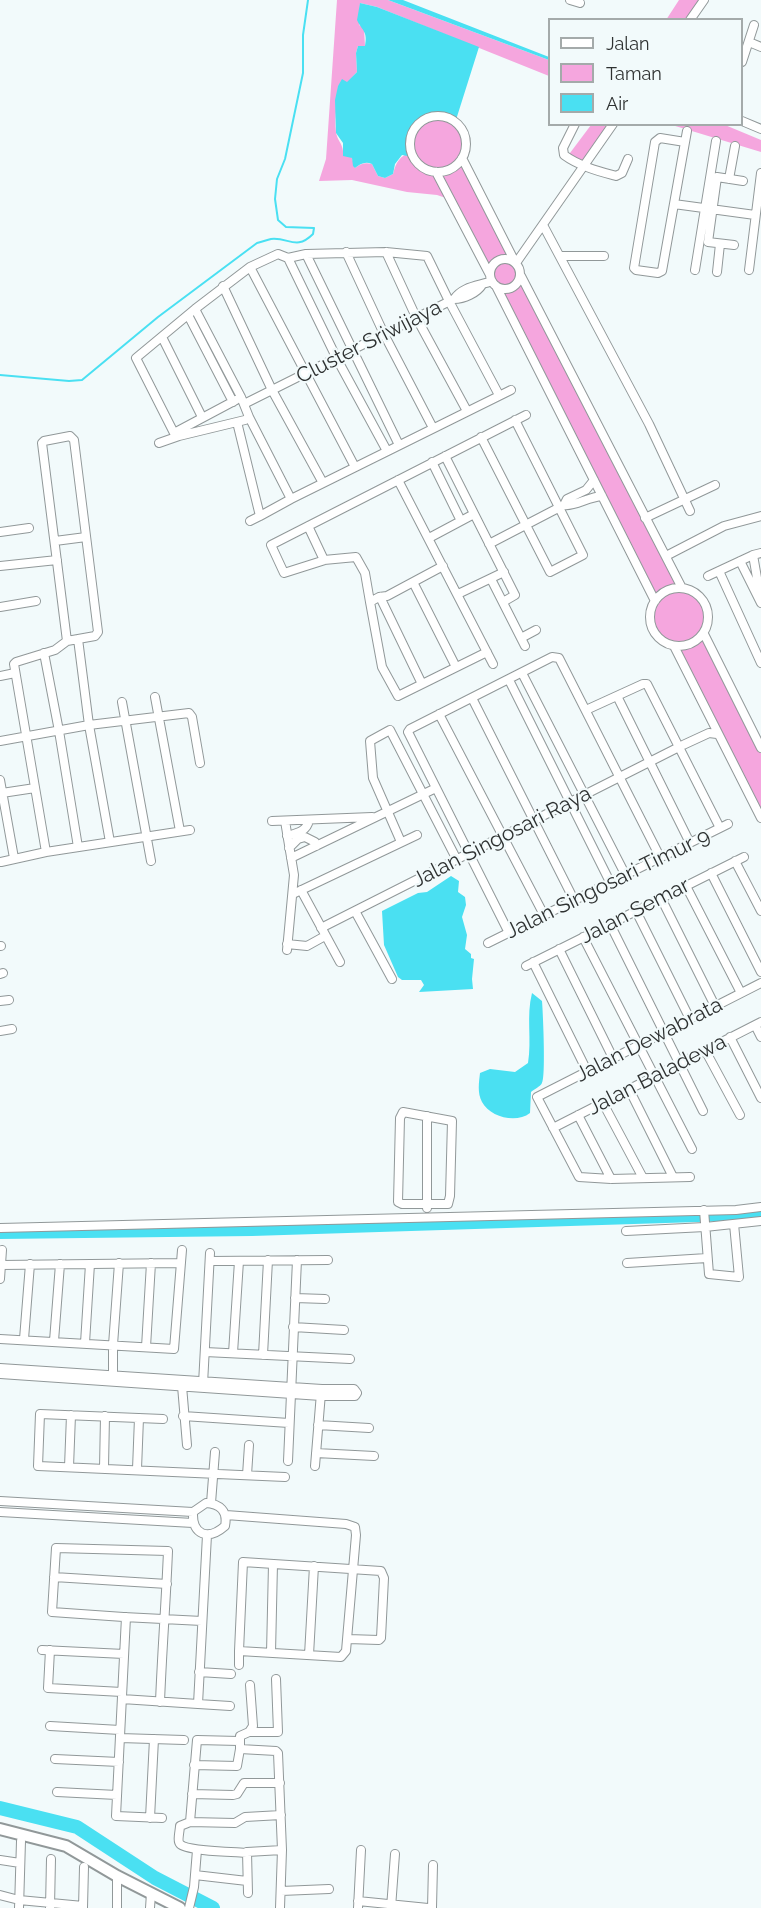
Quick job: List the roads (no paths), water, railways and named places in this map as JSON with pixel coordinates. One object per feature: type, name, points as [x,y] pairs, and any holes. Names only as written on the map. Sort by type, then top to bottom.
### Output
[{"type":"street","points":[[570,0],[580,3]]},
{"type":"street","points":[[691,18],[704,0]]},
{"type":"street","points":[[743,57],[754,25]]},
{"type":"street","points":[[749,42],[761,47]]},
{"type":"street","points":[[438,117],[445,118],[459,127],[465,142],[462,158],[452,168],[436,172],[420,166],[411,152],[413,133],[426,119],[438,117]]},
{"type":"street","points":[[743,122],[761,129]]},
{"type":"street","points":[[574,126],[564,145],[563,153],[567,157],[584,166],[619,176],[628,159]]},
{"type":"street","points":[[515,262],[612,126]]},
{"type":"street","points":[[685,142],[660,138],[655,142],[634,268],[636,270],[662,272],[687,131]]},
{"type":"street","points":[[716,141],[708,242],[734,245]]},
{"type":"street","points":[[729,179],[735,146]]},
{"type":"street","points":[[462,158],[682,588]]},
{"type":"street","points":[[436,172],[655,601]]},
{"type":"street","points":[[750,270],[761,173]]},
{"type":"street","points":[[695,270],[717,177],[743,181]]},
{"type":"street","points":[[674,204],[755,215]]},
{"type":"street","points":[[543,225],[649,424],[690,511]]},
{"type":"street","points":[[717,272],[720,244]]},
{"type":"street","points":[[346,252],[384,334],[433,428]]},
{"type":"street","points":[[176,434],[136,358],[223,286],[250,267],[278,254],[288,258],[306,254],[346,252],[386,252],[427,256],[499,395]]},
{"type":"street","points":[[386,252],[416,317],[467,411]]},
{"type":"street","points":[[306,254],[399,445]]},
{"type":"street","points":[[560,256],[604,256]]},
{"type":"street","points":[[288,258],[337,359],[387,451]]},
{"type":"street","points":[[515,262],[504,259],[496,261],[492,267],[492,281],[501,289],[510,289],[517,284],[521,276]]},
{"type":"street","points":[[250,267],[355,467]]},
{"type":"street","name":"Cluster Sriwijaya","points":[[176,434],[202,417],[232,402],[243,401],[306,375],[451,300],[464,291],[492,281]]},
{"type":"street","points":[[223,286],[272,390],[323,483]]},
{"type":"street","points":[[195,309],[291,500]]},
{"type":"street","points":[[188,315],[232,402]]},
{"type":"street","points":[[162,337],[202,417]]},
{"type":"street","points":[[250,521],[511,390]]},
{"type":"street","points":[[487,651],[398,696],[382,667],[364,573],[356,556],[325,560],[284,573],[271,545],[526,414]]},
{"type":"street","points":[[159,443],[176,434],[237,422],[249,417]]},
{"type":"street","points":[[482,437],[550,572],[585,554],[515,420]]},
{"type":"street","points":[[237,422],[260,516]]},
{"type":"street","points":[[46,852],[15,662],[59,648],[67,641],[96,635],[99,630],[74,440],[70,436],[42,443],[67,641]]},
{"type":"street","points":[[445,456],[515,595],[503,602]]},
{"type":"street","points":[[432,462],[461,521]]},
{"type":"street","points":[[398,480],[493,664]]},
{"type":"street","points":[[489,544],[561,507],[570,506],[588,493],[594,480]]},
{"type":"street","points":[[645,518],[715,485]]},
{"type":"street","points":[[588,493],[602,496]]},
{"type":"street","points":[[429,538],[474,514]]},
{"type":"street","points":[[666,556],[724,526],[761,516]]},
{"type":"street","points":[[308,526],[325,560]]},
{"type":"street","points":[[0,532],[29,528]]},
{"type":"street","points":[[55,541],[86,537]]},
{"type":"street","points":[[708,576],[757,554],[760,598]]},
{"type":"street","points":[[0,566],[57,560]]},
{"type":"street","points":[[740,561],[760,598]]},
{"type":"street","points":[[370,602],[387,596],[443,566]]},
{"type":"street","points":[[718,571],[761,663]]},
{"type":"street","points":[[458,594],[504,573]]},
{"type":"street","points":[[491,579],[525,646]]},
{"type":"street","points":[[412,582],[456,667]]},
{"type":"street","points":[[682,588],[697,594],[704,602],[709,618],[704,634],[690,645],[674,646],[658,638],[652,629],[650,617],[655,601],[665,591],[682,588]]},
{"type":"street","points":[[380,597],[422,684]]},
{"type":"street","points":[[0,607],[36,601]]},
{"type":"street","points":[[521,638],[536,630]]},
{"type":"street","points":[[704,634],[761,748]]},
{"type":"street","points":[[78,639],[89,725],[110,843]]},
{"type":"street","points":[[674,646],[712,731],[761,818]]},
{"type":"street","points":[[44,653],[78,847]]},
{"type":"street","points":[[509,933],[408,735],[410,729],[552,657],[560,658],[660,857]]},
{"type":"street","points":[[0,676],[15,673]]},
{"type":"street","points":[[522,673],[625,874]]},
{"type":"street","points":[[509,680],[610,882]]},
{"type":"street","points":[[586,710],[646,683],[681,746]]},
{"type":"street","points":[[617,696],[690,843]]},
{"type":"street","points":[[155,697],[180,831]]},
{"type":"street","points":[[472,698],[574,900]]},
{"type":"street","points":[[122,702],[151,861]]},
{"type":"street","points":[[0,741],[89,725],[187,712],[191,714],[200,763]]},
{"type":"street","points":[[439,714],[544,915]]},
{"type":"street","points":[[401,842],[373,778],[370,746],[372,739],[387,731],[392,733],[457,860]]},
{"type":"street","name":"Jalan Singosari Raya","points":[[293,894],[287,947],[307,946],[323,932],[355,911],[712,731]]},
{"type":"street","name":"Jalan Singosari Timur 9","points":[[488,943],[724,826],[681,746]]},
{"type":"street","points":[[0,780],[14,858]]},
{"type":"street","points":[[2,793],[35,788]]},
{"type":"street","points":[[291,858],[436,788]]},
{"type":"street","points":[[272,821],[377,817]]},
{"type":"street","points":[[345,818],[344,825],[348,831]]},
{"type":"street","points":[[287,836],[304,830],[309,820]]},
{"type":"street","points":[[285,821],[294,875],[293,894],[417,834]]},
{"type":"street","points":[[1,862],[46,852],[190,830]]},
{"type":"street","points":[[290,848],[298,839],[305,837],[315,842],[316,846]]},
{"type":"street","name":"Jalan Semar","points":[[587,1071],[530,964],[744,857]]},
{"type":"street","points":[[735,861],[761,911]]},
{"type":"street","points":[[711,873],[761,972]]},
{"type":"street","points":[[686,886],[741,993]]},
{"type":"street","points":[[301,890],[340,962]]},
{"type":"street","points":[[661,898],[716,1006]]},
{"type":"street","points":[[355,911],[392,979]]},
{"type":"street","points":[[636,911],[690,1019]]},
{"type":"street","points":[[610,924],[703,1111]]},
{"type":"street","points":[[584,937],[653,1077],[692,1149]]},
{"type":"street","points":[[559,949],[613,1058]]},
{"type":"street","name":"Jalan Dewabrata","points":[[553,1128],[537,1099],[538,1096],[761,983]]},
{"type":"street","points":[[0,1001],[9,1000]]},
{"type":"street","points":[[758,1023],[761,1037]]},
{"type":"street","name":"Jalan Baladewa","points":[[553,1128],[758,1023]]},
{"type":"street","points":[[0,1031],[12,1029]]},
{"type":"street","points":[[730,1037],[761,1098]]},
{"type":"street","points":[[705,1050],[740,1115]]},
{"type":"street","points":[[629,1089],[674,1177]]},
{"type":"street","points":[[603,1103],[643,1178]]},
{"type":"street","points":[[406,1112],[450,1119],[452,1122],[449,1202],[427,1204],[400,1203],[398,1193],[401,1115],[406,1112]]},
{"type":"street","points":[[578,1115],[611,1179]]},
{"type":"street","points":[[427,1116],[427,1218]]},
{"type":"street","points":[[553,1128],[579,1177],[611,1179],[690,1177]]},
{"type":"street","points":[[0,1228],[91,1224],[704,1213],[761,1207]]},
{"type":"street","points":[[704,1213],[709,1274],[739,1277],[734,1224]]},
{"type":"street","points":[[626,1231],[705,1227],[761,1221]]},
{"type":"street","points":[[0,1279],[2,1250]]},
{"type":"street","points":[[0,1339],[175,1348],[182,1250]]},
{"type":"street","points":[[203,1384],[210,1257],[239,1261],[328,1260]]},
{"type":"street","points":[[627,1263],[707,1258]]},
{"type":"street","points":[[263,1355],[268,1260]]},
{"type":"street","points":[[288,1461],[297,1260]]},
{"type":"street","points":[[233,1353],[239,1261]]},
{"type":"street","points":[[113,1378],[119,1263]]},
{"type":"street","points":[[146,1347],[151,1263]]},
{"type":"street","points":[[1,1265],[181,1263]]},
{"type":"street","points":[[24,1339],[30,1264]]},
{"type":"street","points":[[54,1341],[60,1264]]},
{"type":"street","points":[[85,1343],[90,1264]]},
{"type":"street","points":[[295,1298],[326,1299]]},
{"type":"street","points":[[293,1327],[344,1330]]},
{"type":"street","points":[[205,1352],[350,1359]]},
{"type":"street","points":[[0,1368],[321,1392],[315,1466]]},
{"type":"street","points":[[0,1374],[113,1378],[182,1386],[203,1384]]},
{"type":"street","points":[[182,1386],[183,1416],[188,1445]]},
{"type":"street","points":[[163,1419],[40,1414],[38,1466],[285,1477]]},
{"type":"street","points":[[69,1467],[71,1415]]},
{"type":"street","points":[[104,1468],[105,1416]]},
{"type":"street","points":[[183,1416],[289,1423]]},
{"type":"street","points":[[137,1469],[139,1418]]},
{"type":"street","points":[[318,1425],[369,1428]]},
{"type":"street","points":[[247,1475],[249,1445]]},
{"type":"street","points":[[211,1503],[215,1452]]},
{"type":"street","points":[[316,1453],[374,1456]]},
{"type":"street","points":[[0,1501],[193,1512],[206,1503],[215,1503],[223,1509],[225,1526],[217,1533],[207,1535],[196,1530],[193,1523],[193,1512]]},
{"type":"street","points":[[0,1512],[193,1523]]},
{"type":"street","points":[[225,1515],[351,1525],[355,1527],[356,1535],[348,1639],[346,1651],[341,1657],[239,1651]]},
{"type":"street","points":[[198,1704],[207,1535]]},
{"type":"street","points":[[160,1702],[164,1619],[167,1584],[168,1551],[56,1548],[52,1612],[126,1617],[164,1619],[202,1621]]},
{"type":"street","points":[[239,1665],[243,1562],[381,1571],[384,1578],[382,1635],[379,1640],[348,1639]]},
{"type":"street","points":[[271,1653],[273,1564]]},
{"type":"street","points":[[309,1655],[314,1566]]},
{"type":"street","points":[[54,1577],[167,1584]]},
{"type":"street","points":[[126,1617],[116,1816],[162,1818]]},
{"type":"street","points":[[124,1654],[46,1650],[48,1688],[160,1702],[230,1706]]},
{"type":"street","points":[[200,1672],[231,1674]]},
{"type":"street","points":[[194,1765],[237,1766],[242,1734],[278,1732],[276,1678]]},
{"type":"street","points":[[249,1732],[253,1726],[250,1686]]},
{"type":"street","points":[[50,1726],[154,1739],[184,1740]]},
{"type":"street","points":[[150,1818],[154,1739]]},
{"type":"street","points":[[190,1822],[198,1739],[277,1751],[282,1850],[280,1908]]},
{"type":"street","points":[[55,1759],[119,1762]]},
{"type":"street","points":[[192,1794],[234,1795],[244,1784],[280,1783]]},
{"type":"street","points":[[57,1792],[117,1795]]},
{"type":"street","points":[[281,1815],[245,1817],[235,1823],[190,1822],[180,1826],[179,1842],[197,1850],[247,1853],[252,1850],[282,1850]]},
{"type":"street","points":[[0,1829],[63,1844],[117,1876],[180,1908]]},
{"type":"street","points":[[19,1904],[21,1841]]},
{"type":"street","points":[[189,1908],[194,1887],[197,1850]]},
{"type":"street","points":[[361,1850],[358,1905],[430,1908],[433,1864]]},
{"type":"street","points":[[247,1853],[248,1893]]},
{"type":"street","points":[[391,1907],[395,1854]]},
{"type":"street","points":[[50,1906],[51,1859]]},
{"type":"street","points":[[0,1860],[20,1863]]},
{"type":"street","points":[[0,1895],[19,1904],[83,1907],[84,1867]]},
{"type":"street","points":[[195,1875],[247,1881]]},
{"type":"street","points":[[117,1876],[117,1908]]},
{"type":"street","points":[[281,1891],[329,1889]]},
{"type":"street","points":[[150,1908],[151,1893]]},
{"type":"water","points":[[388,0],[403,0],[548,57],[548,60]]},
{"type":"water","points":[[360,3],[377,7],[479,47],[455,123],[446,118],[436,117],[421,124],[415,130],[412,138],[413,157],[402,155],[395,164],[393,174],[385,178],[378,176],[372,164],[369,163],[363,163],[355,168],[352,158],[343,156],[343,143],[336,133],[335,100],[338,86],[342,79],[347,82],[357,72],[358,46],[365,46],[366,41],[365,34],[357,20]]},
{"type":"water","points":[[451,876],[459,881],[458,892],[465,897],[466,905],[462,917],[467,935],[465,949],[474,959],[473,989],[419,992],[424,985],[421,980],[402,980],[398,977],[384,945],[382,911],[418,893],[427,892]]},
{"type":"water","points":[[532,993],[542,1001],[543,1078],[541,1084],[531,1092],[530,1113],[518,1118],[504,1117],[491,1112],[480,1099],[480,1073],[490,1069],[515,1072],[528,1063],[529,1010]]},
{"type":"waterway","points":[[0,375],[82,380],[158,317],[257,243],[271,239],[297,243],[313,234],[314,228],[286,227],[278,220],[275,199],[277,179],[285,159],[303,73],[303,35],[308,0]]},
{"type":"waterway","points":[[0,1232],[252,1229],[761,1213]]},
{"type":"waterway","points":[[0,1808],[77,1827],[155,1878],[213,1908]]}]
